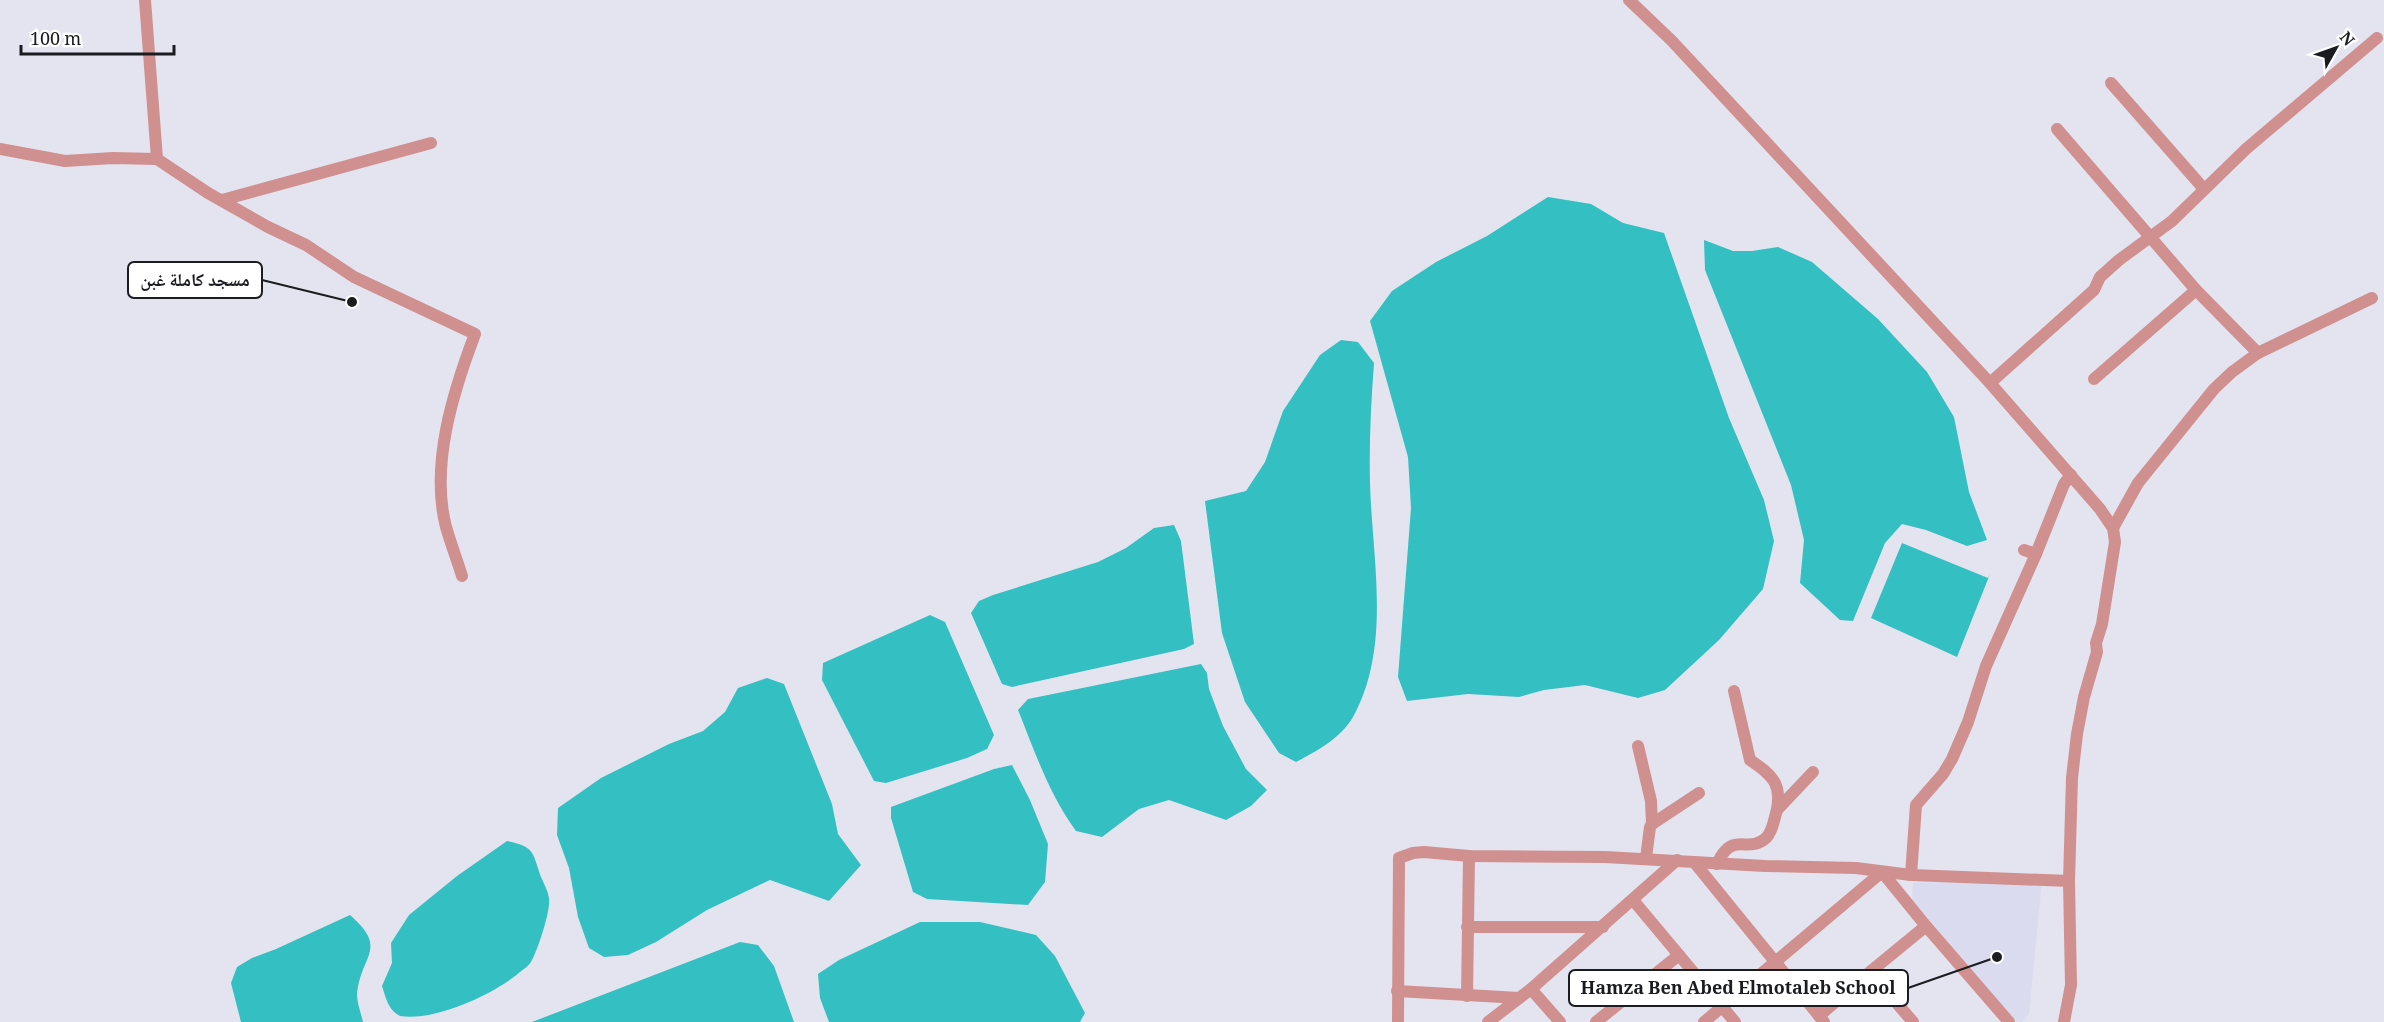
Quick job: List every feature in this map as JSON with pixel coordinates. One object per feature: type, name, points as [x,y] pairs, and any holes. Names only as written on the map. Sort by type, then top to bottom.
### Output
[{"type":"street","points":[[145,0],[157,159]]},
{"type":"street","points":[[1629,0],[1672,41],[1990,382],[2071,475],[2113,528],[2115,542],[2112,564],[2102,624],[2096,643],[2097,651],[2084,697],[2077,734],[2072,778],[2069,881],[2071,985],[2064,1022]]},
{"type":"street","points":[[1990,382],[2094,290],[2100,277],[2119,260],[2172,220],[2292,108],[2377,38]]},
{"type":"street","points":[[2111,83],[2204,189]]},
{"type":"street","points":[[2057,129],[2196,290],[2258,353]]},
{"type":"street","points":[[222,200],[431,143]]},
{"type":"street","points":[[0,149],[65,161],[113,158],[157,159],[222,200],[306,246],[354,277],[475,334],[449,418],[441,470],[446,526],[462,576]]},
{"type":"street","points":[[2094,379],[2196,290]]},
{"type":"street","points":[[2113,528],[2138,483],[2208,396],[2232,372],[2258,353],[2372,298]]},
{"type":"street","points":[[1911,875],[1916,805],[1943,774],[1952,759],[1968,722],[1986,666],[2036,554],[2064,484],[2071,475]]},
{"type":"street","points":[[2024,550],[2036,554]]},
{"type":"street","points":[[1717,864],[1729,846],[1753,843],[1767,837],[1773,827],[1778,809],[1779,790],[1770,774],[1750,760],[1734,692]]},
{"type":"street","points":[[1638,746],[1651,801],[1652,824],[1646,858]]},
{"type":"street","points":[[1778,809],[1813,772]]},
{"type":"street","points":[[1652,824],[1698,793]]},
{"type":"street","points":[[1398,1022],[1399,858],[1413,853],[1646,858],[1717,864],[1857,868],[1911,875],[2069,881]]},
{"type":"street","points":[[1467,996],[1469,856]]},
{"type":"street","points":[[1488,1022],[1531,989],[1677,860]]},
{"type":"street","points":[[1694,862],[1822,1019],[1870,972],[1926,926]]},
{"type":"street","points":[[1704,1022],[1882,872]]},
{"type":"street","points":[[1882,872],[2009,1022]]},
{"type":"street","points":[[1633,900],[1735,1022]]},
{"type":"street","points":[[1467,927],[1603,927]]},
{"type":"street","points":[[1596,1022],[1679,955]]},
{"type":"street","points":[[1870,972],[1913,1022]]},
{"type":"street","points":[[1531,989],[1560,1022]]},
{"type":"street","points":[[1397,991],[1519,998]]},
{"type":"shaded area","points":[[2042,880],[2029,1014],[2022,1022],[2016,1022],[1912,899],[1913,883]]},
{"type":"water","points":[[1548,197],[1591,204],[1623,223],[1664,233],[1729,418],[1764,500],[1774,541],[1763,589],[1719,640],[1665,690],[1638,698],[1585,685],[1544,690],[1519,697],[1468,694],[1407,701],[1398,677],[1411,508],[1408,457],[1370,321],[1392,291],[1436,262],[1487,236]]},
{"type":"water","points":[[1704,240],[1733,251],[1778,247],[1812,262],[1878,319],[1927,372],[1954,417],[1969,492],[1987,540],[1967,546],[1926,530],[1902,524],[1885,543],[1853,621],[1840,620],[1800,583],[1804,540],[1791,485],[1705,270]]},
{"type":"water","points":[[1341,340],[1358,342],[1374,363],[1370,468],[1376,572],[1376,632],[1365,690],[1353,717],[1335,738],[1296,762],[1279,753],[1245,702],[1222,633],[1205,501],[1246,491],[1265,462],[1283,411],[1320,355]]},
{"type":"water","points":[[1174,525],[1181,541],[1194,644],[1184,649],[1012,687],[1002,684],[971,613],[979,601],[1098,562],[1126,548],[1154,528]]},
{"type":"water","points":[[1902,543],[1988,578],[1990,574],[1957,657],[1871,618]]},
{"type":"water","points":[[930,615],[945,622],[994,735],[987,749],[967,758],[886,783],[874,781],[822,680],[823,663]]},
{"type":"water","points":[[1201,664],[1207,673],[1209,689],[1223,726],[1246,769],[1267,790],[1251,806],[1226,820],[1169,800],[1139,809],[1102,837],[1076,831],[1050,788],[1018,710],[1028,699]]},
{"type":"water","points":[[767,678],[784,684],[832,804],[838,834],[861,865],[829,901],[770,880],[707,910],[656,942],[628,955],[604,957],[589,948],[578,917],[569,868],[557,835],[558,808],[601,778],[669,744],[703,731],[725,712],[738,688]]},
{"type":"water","points":[[1012,765],[1030,800],[1048,844],[1045,882],[1028,905],[927,899],[913,892],[891,818],[891,807],[994,769]]},
{"type":"water","points":[[507,841],[528,848],[534,856],[548,895],[546,920],[531,962],[509,980],[480,997],[430,1015],[400,1016],[388,1003],[382,986],[392,963],[391,943],[409,915],[457,876]]},
{"type":"water","points":[[350,915],[362,927],[370,944],[370,952],[359,981],[357,994],[363,1022],[241,1022],[231,983],[237,967],[252,958]]},
{"type":"water","points":[[920,922],[980,922],[1036,935],[1055,956],[1085,1013],[1080,1022],[829,1022],[820,998],[818,974],[839,960]]},
{"type":"water","points":[[740,942],[758,945],[774,966],[794,1022],[532,1022]]},
{"type":"place","name":"مسجد كاملة غبن","points":[[352,302]]},
{"type":"place","name":"Hamza Ben Abed Elmotaleb School","points":[[1997,957]]}]
